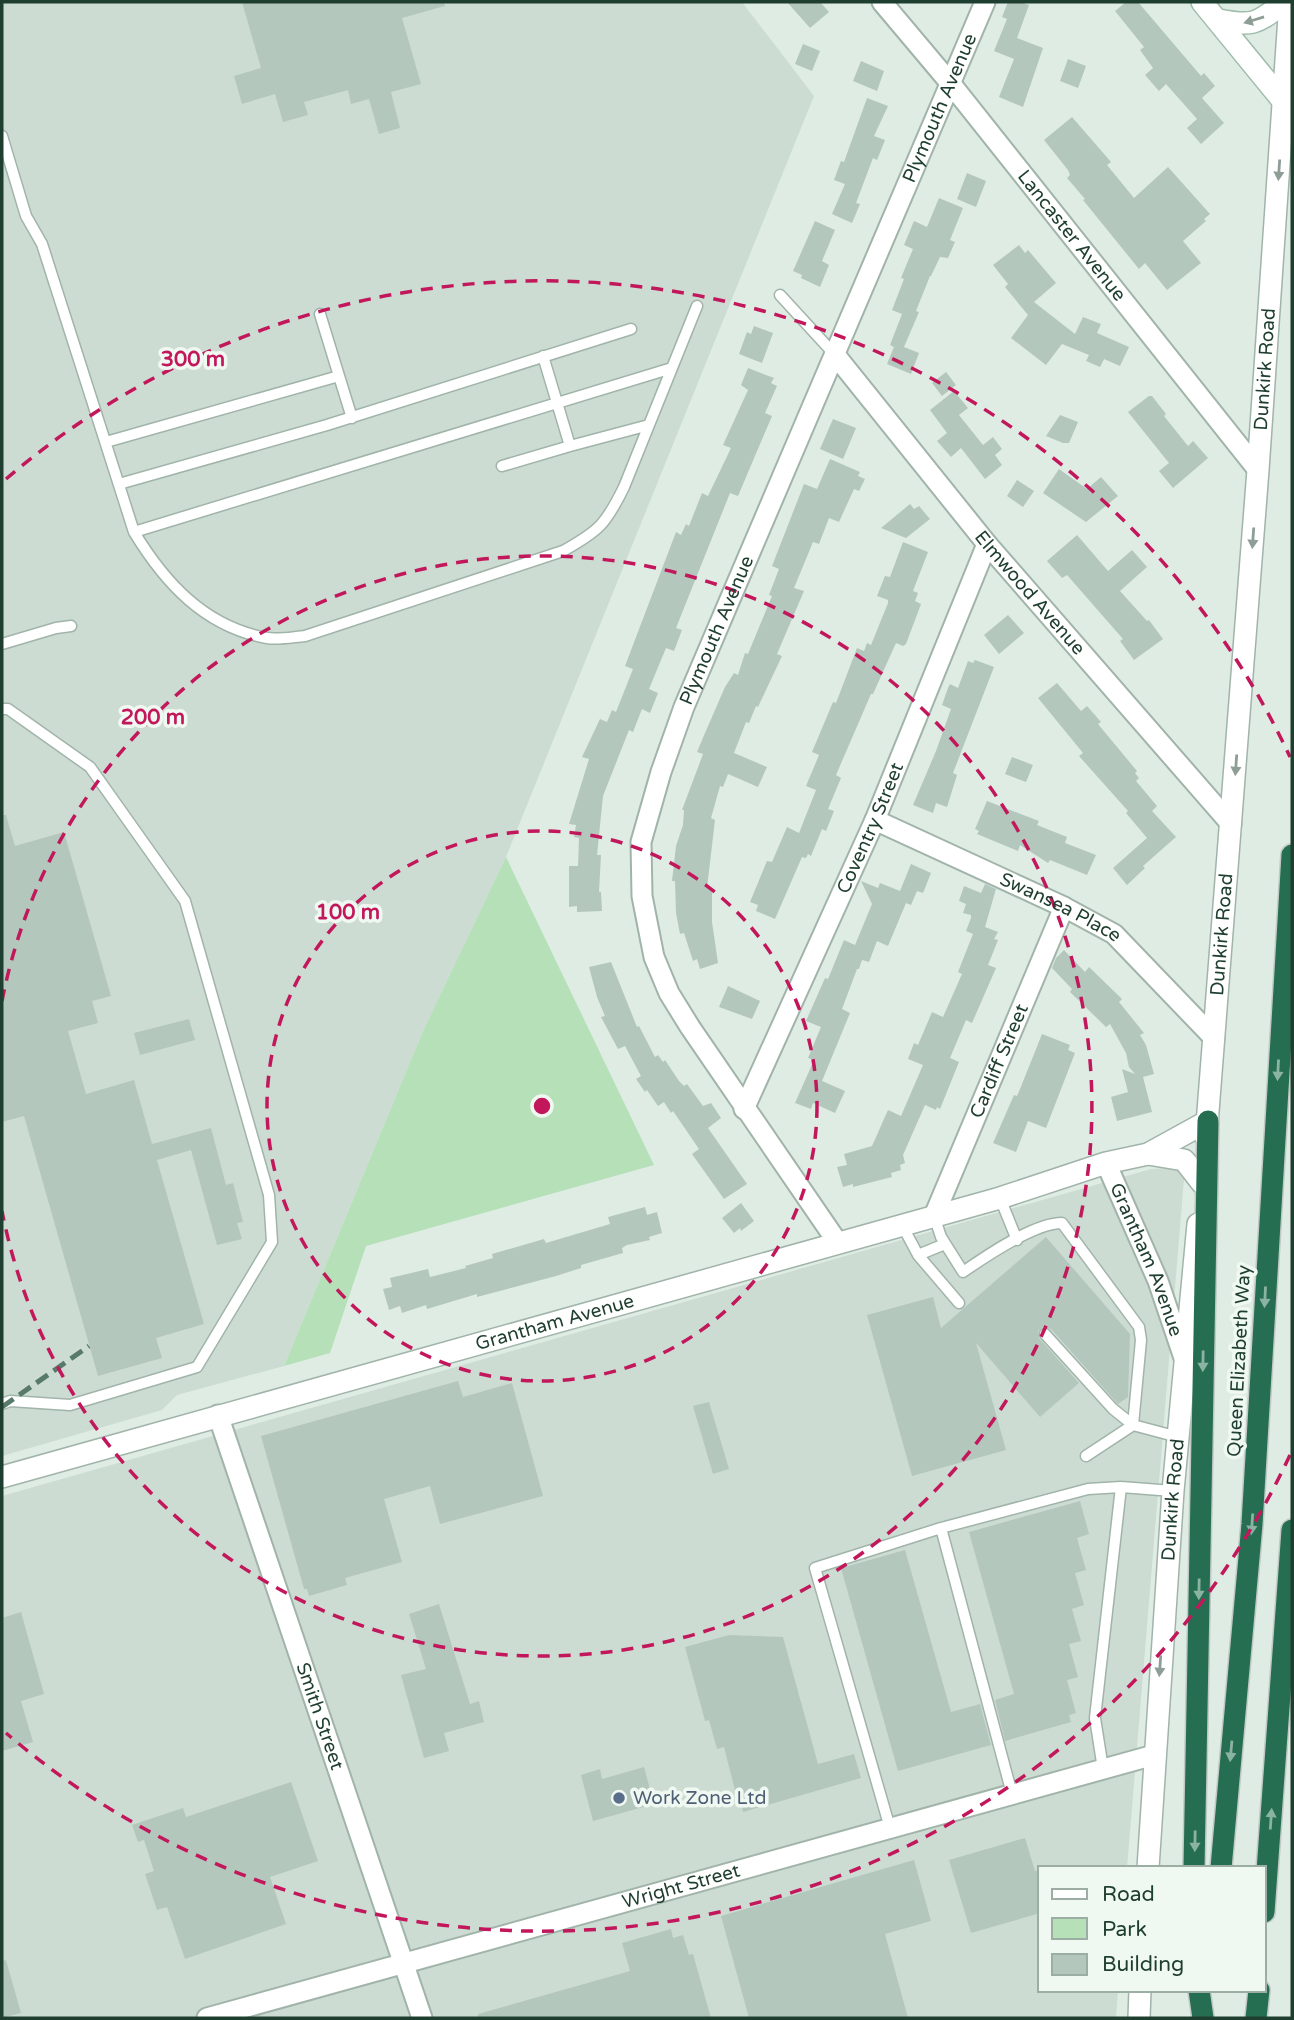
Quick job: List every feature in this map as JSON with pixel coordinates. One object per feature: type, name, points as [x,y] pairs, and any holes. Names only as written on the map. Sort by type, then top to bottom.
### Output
[{"type":"highway","name":"Queen Elizabeth Way","points":[[1221,1866],[1252,1524],[1292,855]]},
{"type":"highway","points":[[1195,1866],[1204,1192],[1208,1121]]},
{"type":"highway","points":[[1266,1885],[1292,1530]]},
{"type":"highway","points":[[1199,1992],[1205,2018]]},
{"type":"highway","points":[[1205,2018],[1209,1992]]},
{"type":"highway","points":[[1256,2018],[1258,1992]]},
{"type":"street","name":"Lancaster Avenue","points":[[883,2],[1258,470]]},
{"type":"street","name":"Plymouth Avenue","points":[[838,1243],[744,1108],[670,993],[654,957],[642,896],[640,842],[684,708],[985,2]]},
{"type":"street","points":[[1202,2],[1288,107]]},
{"type":"street","points":[[1219,20],[1241,24],[1259,22],[1288,2]]},
{"type":"street","name":"Dunkirk Road","points":[[1208,1121],[1288,107],[1288,2]]},
{"type":"street","name":"Elmwood Avenue","points":[[836,356],[987,544],[1231,824]]},
{"type":"street","name":"Coventry Street","points":[[744,1108],[875,820],[987,544]]},
{"type":"street","name":"Swansea Place","points":[[875,820],[1064,907],[1114,933],[1214,1038]]},
{"type":"street","name":"Cardiff Street","points":[[934,1216],[1064,907]]},
{"type":"street","name":"Grantham Avenue","points":[[2,1477],[1000,1198],[1106,1163],[1147,1154],[1208,1121]]},
{"type":"street","name":"Grantham Avenue","points":[[1147,1154],[1184,1160],[1204,1192]]},
{"type":"street","name":"Grantham Avenue","points":[[1106,1163],[1158,1281],[1184,1359]]},
{"type":"street","name":"Dunkirk Road","points":[[1147,1866],[1184,1359],[1204,1192]]},
{"type":"street","name":"Smith Street","points":[[218,1415],[422,2018]]},
{"type":"street","name":"Wright Street","points":[[207,2018],[1154,1755]]},
{"type":"street","points":[[1139,2018],[1140,1992]]},
{"type":"lane","points":[[2,136],[26,216],[42,244],[134,532],[153,563],[192,604],[230,625],[268,638],[305,636],[563,551],[595,533],[611,515],[697,306]]},
{"type":"lane","points":[[780,295],[836,356]]},
{"type":"lane","points":[[320,314],[352,418]]},
{"type":"lane","points":[[119,484],[352,418],[631,329]]},
{"type":"lane","points":[[543,356],[570,446]]},
{"type":"lane","points":[[134,532],[672,368]]},
{"type":"lane","points":[[106,442],[339,376]]},
{"type":"lane","points":[[502,466],[649,425]]},
{"type":"lane","points":[[2,644],[71,626]]},
{"type":"lane","points":[[2,709],[8,709],[90,767],[185,901],[269,1195],[272,1242],[197,1367],[70,1405],[10,1401],[2,1404]]},
{"type":"lane","points":[[1000,1198],[1017,1240]]},
{"type":"lane","points":[[934,1216],[945,1244],[963,1272],[989,1254],[1049,1223],[1062,1223],[1139,1327],[1141,1340],[1133,1425]]},
{"type":"lane","points":[[902,1225],[918,1255],[959,1303]]},
{"type":"lane","points":[[918,1255],[945,1244]]},
{"type":"lane","points":[[1045,1334],[1113,1409],[1133,1425],[1178,1437]]},
{"type":"lane","points":[[1086,1457],[1133,1425]]},
{"type":"lane","points":[[1103,1769],[1095,1718],[1121,1487]]},
{"type":"lane","points":[[890,1828],[815,1568],[941,1528],[1088,1489],[1121,1487],[1173,1491]]},
{"type":"lane","points":[[941,1528],[1012,1794]]},
{"type":"shaded area","points":[[2,2],[742,2],[814,96],[506,857],[423,1031],[284,1366],[177,1395],[162,1410],[2,1456]]},
{"type":"shaded area","points":[[1185,1167],[1127,1866],[1038,1866],[1038,1992],[1118,1992],[1116,2018],[2,2018],[2,1496],[1151,1169]]},
{"type":"green space","points":[[506,857],[654,1165],[366,1246],[330,1353],[284,1366],[423,1031]]},
{"type":"building","points":[[242,2],[444,2],[445,6],[402,18],[421,84],[391,92],[400,128],[379,134],[369,99],[351,104],[348,90],[304,102],[308,115],[283,122],[275,94],[242,104],[234,76],[261,68]]},
{"type":"building","points":[[787,2],[820,2],[829,12],[810,28]]},
{"type":"building","points":[[1008,2],[1029,5],[1017,38],[1043,48],[1023,107],[999,97],[1014,59],[994,51],[1007,19],[1002,17]]},
{"type":"building","points":[[1126,2],[1138,2],[1201,76],[1204,73],[1215,86],[1202,98],[1224,123],[1201,144],[1187,128],[1197,119],[1166,84],[1159,91],[1145,75],[1153,68],[1140,50],[1144,47],[1115,11]]},
{"type":"building","points":[[803,44],[820,51],[812,71],[795,64]]},
{"type":"building","points":[[1068,59],[1086,66],[1078,88],[1060,81]]},
{"type":"building","points":[[861,61],[884,71],[877,91],[853,81]]},
{"type":"building","points":[[867,98],[888,106],[874,136],[885,140],[877,160],[873,158],[856,203],[860,204],[852,223],[832,214],[845,184],[834,180],[841,161],[844,162]]},
{"type":"building","points":[[1072,117],[1111,162],[1107,165],[1134,198],[1168,167],[1210,214],[1204,219],[1206,221],[1183,241],[1201,263],[1167,290],[1145,263],[1139,269],[1083,200],[1085,199],[1067,178],[1070,175],[1068,170],[1044,140]]},
{"type":"building","points":[[967,173],[986,181],[976,207],[957,199]]},
{"type":"building","points":[[939,198],[963,208],[950,240],[955,242],[948,258],[940,257],[930,276],[904,347],[919,353],[911,374],[887,364],[894,347],[890,345],[902,314],[892,310],[913,249],[904,245],[914,221],[927,227]]},
{"type":"building","points":[[815,221],[835,230],[822,261],[829,265],[820,287],[793,271]]},
{"type":"building","points":[[1019,245],[1025,253],[1028,250],[1056,283],[1034,302],[1075,334],[1083,317],[1101,324],[1097,333],[1129,347],[1120,366],[1104,359],[1100,367],[1086,361],[1089,355],[1062,344],[1046,365],[1011,338],[1028,315],[1005,287],[1008,284],[993,265]]},
{"type":"building","points":[[754,326],[773,333],[762,363],[739,354],[747,332],[751,334]]},
{"type":"building","points":[[748,368],[774,378],[771,383],[777,386],[765,413],[772,416],[738,496],[730,493],[676,628],[682,630],[674,651],[666,648],[649,689],[658,693],[650,713],[642,709],[633,732],[629,730],[603,796],[597,855],[601,855],[599,892],[602,911],[577,912],[577,906],[569,907],[569,866],[578,866],[579,838],[574,837],[576,825],[569,824],[589,759],[582,757],[600,719],[607,722],[612,710],[616,712],[633,669],[625,666],[676,532],[681,535],[686,524],[689,526],[702,493],[708,496],[731,448],[723,445],[748,390],[741,385]]},
{"type":"building","points":[[946,372],[956,385],[942,396],[932,383]]},
{"type":"building","points":[[954,391],[968,408],[959,415],[983,445],[993,437],[1002,449],[995,455],[1002,465],[985,479],[961,448],[951,457],[937,441],[947,433],[930,410]]},
{"type":"building","points":[[1152,396],[1188,446],[1193,441],[1208,458],[1173,488],[1159,471],[1169,463],[1128,412]]},
{"type":"building","points":[[1060,415],[1078,422],[1069,443],[1046,436]]},
{"type":"building","points":[[833,419],[856,428],[843,459],[820,449]]},
{"type":"building","points":[[830,459],[860,472],[858,476],[865,479],[859,491],[854,489],[839,522],[829,518],[819,544],[813,542],[794,588],[804,591],[777,654],[782,656],[758,707],[756,706],[749,723],[746,722],[734,753],[767,767],[758,787],[728,774],[723,787],[720,786],[711,818],[715,820],[707,888],[712,888],[712,922],[718,963],[700,969],[697,959],[693,961],[684,933],[680,934],[675,881],[672,881],[676,846],[683,825],[682,810],[703,754],[697,752],[725,687],[734,673],[738,675],[745,653],[748,654],[772,596],[769,595],[779,569],[772,566],[804,484],[817,489]]},
{"type":"building","points":[[1059,469],[1087,489],[1101,477],[1118,496],[1086,522],[1043,493]]},
{"type":"building","points":[[1017,480],[1034,491],[1023,507],[1007,496]]},
{"type":"building","points":[[910,504],[914,509],[919,506],[930,519],[906,538],[881,528]]},
{"type":"building","points":[[1077,535],[1108,571],[1132,550],[1147,567],[1120,591],[1147,621],[1149,620],[1163,639],[1134,660],[1120,641],[1123,639],[1067,575],[1062,578],[1047,561]]},
{"type":"building","points":[[903,542],[928,552],[913,591],[918,593],[915,601],[921,604],[906,644],[903,646],[896,643],[836,775],[841,778],[828,809],[834,811],[826,831],[822,829],[811,856],[808,854],[806,858],[802,857],[775,919],[756,911],[758,905],[750,902],[767,861],[772,862],[787,827],[799,833],[816,790],[806,786],[819,755],[812,752],[833,702],[836,703],[857,648],[864,651],[867,643],[871,645],[888,603],[888,600],[877,596],[885,576],[890,577]]},
{"type":"building","points":[[1008,615],[1024,633],[999,654],[984,635]]},
{"type":"building","points":[[975,660],[994,667],[953,773],[957,775],[947,807],[936,803],[933,813],[913,805],[951,709],[942,705],[948,688],[950,684],[958,688],[968,661],[973,663]]},
{"type":"building","points":[[1057,683],[1081,711],[1087,706],[1101,722],[1098,724],[1137,771],[1135,773],[1139,778],[1136,781],[1157,806],[1152,811],[1176,837],[1143,866],[1145,868],[1127,885],[1113,868],[1147,838],[1126,813],[1128,811],[1079,756],[1083,753],[1038,698]]},
{"type":"building","points":[[1012,757],[1033,765],[1026,782],[1005,774]]},
{"type":"building","points":[[987,801],[1039,821],[1037,825],[1067,837],[1065,843],[1096,855],[1087,875],[1050,860],[1048,863],[1020,845],[1018,851],[977,834],[979,831],[975,829]]},
{"type":"building","points":[[2,815],[6,815],[15,846],[64,832],[111,996],[92,1001],[98,1023],[68,1031],[86,1094],[134,1080],[152,1144],[211,1128],[226,1185],[233,1183],[243,1222],[237,1223],[242,1239],[217,1245],[191,1150],[157,1160],[204,1324],[156,1338],[162,1358],[98,1376],[24,1116],[2,1122]]},
{"type":"building","points":[[911,864],[931,873],[923,893],[917,891],[911,905],[906,903],[888,946],[877,941],[869,962],[862,960],[842,1009],[850,1013],[822,1081],[845,1091],[835,1113],[813,1103],[811,1109],[795,1103],[814,1060],[808,1058],[821,1027],[806,1021],[844,940],[855,945],[872,904],[861,881],[878,888],[880,883],[900,891]]},
{"type":"building","points":[[985,884],[996,889],[985,927],[998,932],[994,939],[998,940],[988,965],[996,968],[972,1023],[966,1020],[950,1058],[959,1062],[940,1109],[925,1105],[903,1155],[905,1163],[900,1165],[901,1170],[891,1173],[892,1177],[843,1187],[837,1167],[847,1165],[844,1154],[872,1146],[888,1110],[901,1116],[923,1065],[908,1059],[914,1043],[918,1045],[932,1012],[943,1017],[962,974],[958,972],[973,934],[966,931],[971,915],[963,913],[966,904],[959,901],[964,886],[981,893]]},
{"type":"building","points":[[1064,950],[1085,972],[1089,967],[1122,999],[1119,1002],[1144,1033],[1140,1035],[1146,1045],[1154,1074],[1143,1077],[1152,1112],[1117,1121],[1111,1097],[1128,1092],[1122,1069],[1135,1074],[1129,1067],[1126,1053],[1110,1024],[1106,1027],[1070,992],[1072,989],[1052,968],[1056,958]]},
{"type":"building","points":[[611,962],[637,1027],[639,1026],[655,1057],[658,1055],[663,1062],[665,1060],[679,1081],[684,1086],[687,1084],[703,1106],[711,1103],[721,1118],[708,1128],[747,1184],[724,1199],[692,1154],[699,1149],[673,1111],[671,1113],[664,1102],[658,1106],[647,1090],[645,1092],[636,1079],[641,1076],[625,1046],[618,1049],[601,1017],[605,1016],[589,967]]},
{"type":"building","points":[[728,986],[760,1001],[752,1019],[719,1007]]},
{"type":"building","points":[[189,1019],[195,1040],[140,1055],[134,1033]]},
{"type":"building","points":[[1042,1034],[1070,1045],[1068,1050],[1075,1053],[1046,1128],[1028,1121],[1016,1152],[993,1143],[1014,1095],[1017,1096]]},
{"type":"building","points":[[741,1203],[754,1221],[734,1233],[722,1218]]},
{"type":"building","points":[[645,1207],[647,1215],[657,1212],[662,1233],[649,1237],[650,1240],[627,1245],[622,1248],[623,1253],[581,1265],[581,1268],[556,1276],[477,1297],[477,1294],[427,1309],[426,1305],[402,1313],[400,1306],[389,1310],[383,1289],[392,1287],[390,1278],[428,1269],[430,1277],[466,1268],[465,1266],[493,1258],[492,1254],[544,1239],[546,1243],[610,1224],[608,1217]]},
{"type":"building","points":[[1046,1237],[1130,1334],[1128,1397],[1118,1404],[1051,1329],[1043,1327],[1038,1331],[1039,1338],[1079,1383],[1040,1417],[976,1343],[1006,1450],[912,1476],[867,1315],[933,1297],[941,1328]]},
{"type":"building","points":[[458,1381],[463,1397],[512,1383],[543,1496],[440,1524],[430,1486],[384,1499],[402,1562],[345,1578],[347,1585],[309,1596],[307,1589],[304,1589],[261,1436]]},
{"type":"building","points":[[709,1402],[729,1469],[713,1474],[693,1406]]},
{"type":"building","points":[[1080,1501],[1089,1534],[1077,1538],[1086,1570],[1075,1573],[1084,1605],[1072,1609],[1081,1641],[1069,1644],[1078,1677],[1067,1680],[1076,1713],[1069,1715],[1071,1722],[1005,1741],[995,1700],[1014,1694],[969,1532]]},
{"type":"building","points":[[905,1550],[951,1712],[980,1704],[991,1745],[898,1771],[841,1568]]},
{"type":"building","points":[[439,1604],[470,1704],[479,1701],[484,1722],[444,1733],[449,1751],[424,1758],[401,1675],[426,1669],[409,1614]]},
{"type":"building","points":[[21,1612],[44,1694],[21,1701],[33,1742],[2,1751],[2,1618]]},
{"type":"building","points":[[729,1635],[783,1637],[818,1764],[854,1754],[861,1778],[743,1812],[724,1747],[717,1749],[709,1720],[705,1721],[685,1647]]},
{"type":"building","points":[[644,1767],[654,1804],[593,1821],[581,1775],[600,1769],[602,1779]]},
{"type":"building","points":[[291,1782],[318,1861],[270,1877],[286,1924],[185,1959],[167,1907],[157,1910],[145,1874],[154,1871],[144,1840],[138,1842],[132,1825],[183,1808],[186,1817]]},
{"type":"building","points":[[1025,1838],[1035,1871],[1038,1870],[1038,1914],[971,1933],[949,1860]]},
{"type":"building","points":[[914,1860],[931,1921],[885,1934],[908,2018],[749,2018],[721,1916]]},
{"type":"building","points":[[671,1929],[673,1938],[683,1935],[689,1955],[693,1954],[711,2018],[478,2018],[478,2014],[630,1971],[622,1943]]},
{"type":"building","points":[[6,1960],[21,2013],[2,2018],[2,1961]]},
{"type":"railway","points":[[2,1407],[89,1346]]},
{"type":"place","name":"Work Zone Ltd","points":[[619,1798]]}]
